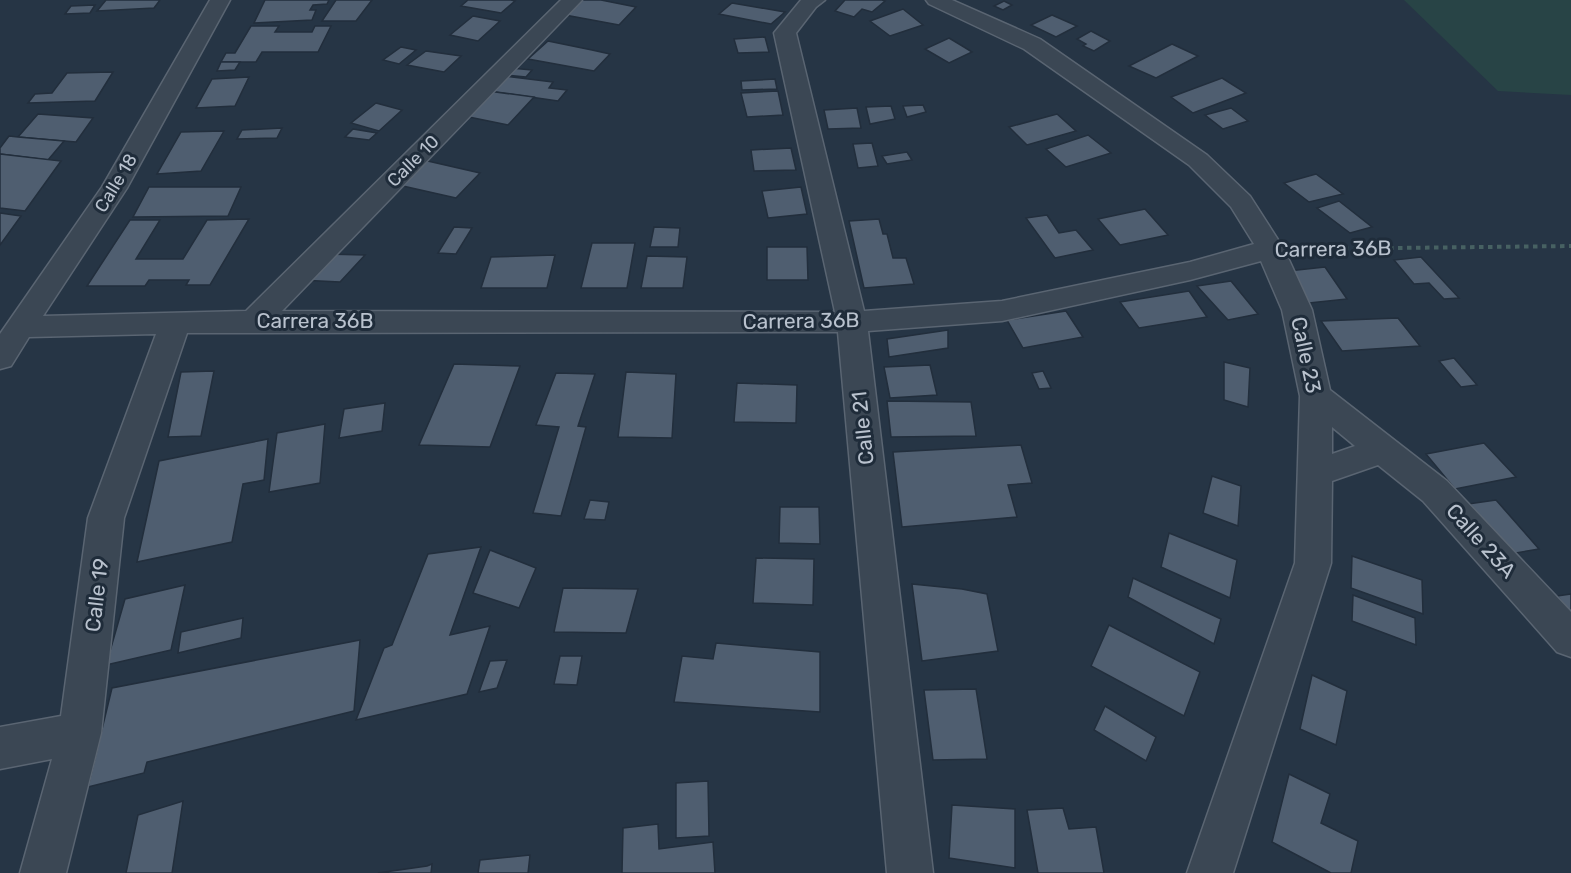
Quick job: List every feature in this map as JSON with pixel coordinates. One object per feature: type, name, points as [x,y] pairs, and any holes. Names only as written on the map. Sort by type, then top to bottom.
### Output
[{"type":"street","name":"Calle 18","points":[[0,358],[23,327],[114,188],[220,0]]},
{"type":"street","name":"Calle 10","points":[[254,321],[572,0]]},
{"type":"street","name":"Calle 21","points":[[815,0],[809,3],[786,33],[852,322],[910,873]]},
{"type":"street","name":"Calle 23","points":[[936,0],[1032,44],[1198,160],[1241,202],[1270,249],[1297,310],[1316,396],[1313,562],[1210,873]]},
{"type":"street","name":"Carrera 36B","points":[[23,327],[254,321],[852,322],[1002,310],[1190,271],[1270,249]]},
{"type":"street","name":"Calle 19","points":[[43,873],[80,733],[106,518],[175,324]]},
{"type":"street","name":"Calle 23A","points":[[1316,396],[1435,490],[1571,639]]},
{"type":"street","points":[[1315,473],[1384,449]]},
{"type":"street","points":[[0,748],[80,733]]},
{"type":"path","name":"Carrera 36B","points":[[1270,249],[1571,246]]},
{"type":"green space","points":[[1404,0],[1571,0],[1571,95],[1498,91]]},
{"type":"building","points":[[106,0],[160,0],[154,8],[97,11]]},
{"type":"building","points":[[265,0],[329,0],[327,4],[313,5],[310,10],[316,10],[312,20],[254,23]]},
{"type":"building","points":[[336,0],[372,0],[356,21],[322,21]]},
{"type":"building","points":[[468,0],[515,1],[501,13],[461,6]]},
{"type":"building","points":[[580,0],[601,0],[636,7],[619,25],[565,15]]},
{"type":"building","points":[[845,0],[885,1],[872,12],[862,9],[854,17],[835,11]]},
{"type":"building","points":[[1004,1],[1012,5],[1003,10],[994,6]]},
{"type":"building","points":[[732,3],[785,12],[771,24],[719,14]]},
{"type":"building","points":[[95,5],[90,13],[65,14],[71,6]]},
{"type":"building","points":[[903,9],[923,25],[890,36],[870,21]]},
{"type":"building","points":[[1052,15],[1077,26],[1056,37],[1031,25]]},
{"type":"building","points":[[473,16],[500,21],[478,41],[450,35]]},
{"type":"building","points":[[251,26],[279,26],[275,32],[312,32],[315,26],[331,26],[318,52],[262,52],[256,62],[221,62],[226,53],[235,53]]},
{"type":"building","points":[[1091,31],[1110,41],[1094,51],[1083,46],[1086,44],[1077,39]]},
{"type":"building","points":[[765,37],[769,52],[738,53],[734,39]]},
{"type":"building","points":[[949,38],[972,52],[949,63],[925,49]]},
{"type":"building","points":[[548,41],[610,54],[594,71],[528,59]]},
{"type":"building","points":[[1172,44],[1198,56],[1156,78],[1129,66]]},
{"type":"building","points":[[401,47],[416,50],[399,64],[383,60]]},
{"type":"building","points":[[426,51],[461,56],[444,72],[407,65]]},
{"type":"building","points":[[221,62],[240,62],[235,70],[217,71]]},
{"type":"building","points":[[511,68],[532,70],[526,77],[504,75]]},
{"type":"building","points":[[113,72],[95,101],[28,103],[35,94],[52,93],[67,73]]},
{"type":"building","points":[[503,76],[553,82],[549,88],[567,90],[558,101],[488,91]]},
{"type":"building","points":[[249,77],[235,106],[196,108],[212,79]]},
{"type":"building","points":[[1222,78],[1246,93],[1193,113],[1171,97]]},
{"type":"building","points":[[775,79],[777,89],[742,90],[741,81]]},
{"type":"building","points":[[488,91],[534,97],[508,125],[464,116]]},
{"type":"building","points":[[778,91],[783,115],[747,117],[741,93]]},
{"type":"building","points":[[376,103],[402,110],[379,131],[351,123]]},
{"type":"building","points":[[923,105],[926,112],[907,117],[903,106]]},
{"type":"building","points":[[891,106],[895,119],[870,124],[866,107]]},
{"type":"building","points":[[857,108],[861,128],[828,129],[824,110]]},
{"type":"building","points":[[1231,108],[1248,121],[1223,129],[1205,115]]},
{"type":"building","points":[[38,114],[93,118],[76,142],[18,137]]},
{"type":"building","points":[[1057,114],[1076,131],[1027,145],[1009,127]]},
{"type":"building","points":[[282,128],[277,138],[237,139],[242,130]]},
{"type":"building","points":[[353,129],[377,133],[369,140],[345,137]]},
{"type":"building","points":[[224,131],[201,171],[157,174],[181,132]]},
{"type":"building","points":[[1088,135],[1111,153],[1066,167],[1046,149]]},
{"type":"building","points":[[9,136],[64,141],[48,160],[0,154],[0,148]]},
{"type":"building","points":[[872,143],[878,166],[858,168],[853,144]]},
{"type":"building","points":[[791,148],[796,170],[754,171],[751,150]]},
{"type":"building","points":[[907,152],[912,160],[887,164],[882,156]]},
{"type":"building","points":[[0,154],[61,161],[25,211],[0,208]]},
{"type":"building","points":[[419,159],[480,173],[456,198],[394,184]]},
{"type":"building","points":[[1316,174],[1343,194],[1309,202],[1284,183]]},
{"type":"building","points":[[149,187],[241,187],[228,216],[133,217]]},
{"type":"building","points":[[801,187],[807,214],[768,218],[762,191]]},
{"type":"building","points":[[1339,201],[1372,227],[1350,233],[1317,208]]},
{"type":"building","points":[[1145,209],[1168,235],[1120,245],[1098,219]]},
{"type":"building","points":[[0,213],[21,216],[0,245]]},
{"type":"building","points":[[1047,215],[1059,233],[1076,230],[1093,250],[1055,258],[1026,218]]},
{"type":"building","points":[[249,219],[210,285],[186,285],[189,280],[149,280],[145,286],[87,286],[130,220],[160,220],[136,259],[183,259],[207,220]]},
{"type":"building","points":[[879,219],[883,234],[887,234],[893,258],[906,258],[914,284],[864,288],[849,221]]},
{"type":"building","points":[[454,227],[472,228],[456,254],[438,253]]},
{"type":"building","points":[[654,227],[680,228],[678,247],[650,247]]},
{"type":"building","points":[[592,243],[635,243],[627,288],[581,288]]},
{"type":"building","points":[[767,247],[807,247],[808,280],[767,280]]},
{"type":"building","points":[[325,254],[365,255],[340,282],[300,280]]},
{"type":"building","points":[[555,255],[547,288],[481,288],[491,257]]},
{"type":"building","points":[[647,256],[687,257],[683,288],[641,288]]},
{"type":"building","points":[[1421,257],[1459,298],[1444,299],[1429,283],[1414,284],[1394,260]]},
{"type":"building","points":[[1325,267],[1347,299],[1309,303],[1288,271]]},
{"type":"building","points":[[1231,281],[1258,314],[1228,320],[1197,286]]},
{"type":"building","points":[[1189,291],[1207,317],[1139,328],[1120,302]]},
{"type":"building","points":[[1066,311],[1083,337],[1023,348],[1007,320]]},
{"type":"building","points":[[1398,318],[1420,346],[1342,351],[1321,321]]},
{"type":"building","points":[[948,330],[948,348],[889,357],[887,339]]},
{"type":"building","points":[[1454,358],[1477,385],[1461,387],[1439,361]]},
{"type":"building","points":[[1224,362],[1250,368],[1248,407],[1224,400]]},
{"type":"building","points":[[454,364],[520,366],[490,447],[419,445]]},
{"type":"building","points":[[930,365],[937,395],[890,398],[884,367]]},
{"type":"building","points":[[214,371],[201,436],[168,437],[181,372]]},
{"type":"building","points":[[1043,371],[1051,388],[1039,389],[1032,373]]},
{"type":"building","points":[[626,372],[676,374],[672,438],[618,437]]},
{"type":"building","points":[[556,373],[595,374],[578,426],[586,427],[561,516],[533,513],[559,427],[536,425]]},
{"type":"building","points":[[737,383],[797,385],[796,423],[734,422]]},
{"type":"building","points":[[887,401],[971,402],[976,436],[891,437]]},
{"type":"building","points":[[385,403],[382,431],[339,438],[344,409]]},
{"type":"building","points":[[325,424],[320,483],[269,492],[277,433]]},
{"type":"building","points":[[268,439],[264,480],[243,484],[232,542],[137,562],[159,461]]},
{"type":"building","points":[[1484,443],[1516,477],[1455,489],[1426,454]]},
{"type":"building","points":[[1021,445],[1032,483],[1008,485],[1017,517],[902,527],[893,452]]},
{"type":"building","points":[[1212,476],[1241,486],[1238,526],[1203,513]]},
{"type":"building","points":[[590,500],[609,502],[605,520],[584,519]]},
{"type":"building","points":[[1496,500],[1539,549],[1510,554],[1468,504]]},
{"type":"building","points":[[780,507],[819,507],[820,544],[779,543]]},
{"type":"building","points":[[1169,533],[1237,560],[1230,598],[1161,567]]},
{"type":"building","points":[[481,547],[450,635],[490,626],[467,694],[356,720],[384,648],[392,645],[428,554]]},
{"type":"building","points":[[490,550],[536,568],[519,608],[473,593]]},
{"type":"building","points":[[1352,556],[1422,580],[1423,614],[1351,588]]},
{"type":"building","points":[[756,558],[814,559],[813,605],[753,603]]},
{"type":"building","points":[[1133,578],[1221,619],[1214,644],[1128,597]]},
{"type":"building","points":[[912,584],[987,594],[998,651],[922,661]]},
{"type":"building","points":[[185,585],[171,650],[106,665],[125,599]]},
{"type":"building","points":[[563,588],[638,589],[626,633],[554,632]]},
{"type":"building","points":[[1571,594],[1571,613],[1557,596]]},
{"type":"building","points":[[1353,595],[1415,618],[1416,645],[1352,621]]},
{"type":"building","points":[[243,618],[241,638],[178,653],[181,632]]},
{"type":"building","points":[[1109,625],[1200,672],[1184,716],[1091,666]]},
{"type":"building","points":[[360,640],[354,711],[147,762],[144,773],[88,787],[112,688]]},
{"type":"building","points":[[716,643],[820,652],[820,712],[674,702],[682,656],[713,659]]},
{"type":"building","points":[[560,656],[582,656],[577,685],[554,684]]},
{"type":"building","points":[[507,660],[497,688],[479,692],[490,661]]},
{"type":"building","points":[[1312,675],[1347,691],[1336,745],[1300,729]]},
{"type":"building","points":[[976,689],[987,759],[933,760],[924,690]]},
{"type":"building","points":[[1105,706],[1156,737],[1146,761],[1094,730]]},
{"type":"building","points":[[1289,774],[1330,794],[1321,823],[1358,841],[1351,873],[1331,873],[1272,842]]},
{"type":"building","points":[[708,781],[709,836],[676,838],[676,783]]},
{"type":"building","points":[[183,801],[172,873],[126,873],[138,815]]},
{"type":"building","points":[[952,805],[1015,809],[1015,868],[949,858]]},
{"type":"building","points":[[1063,808],[1069,829],[1096,827],[1104,873],[1038,873],[1027,810]]},
{"type":"building","points":[[658,824],[659,849],[713,842],[715,873],[622,873],[623,828]]},
{"type":"building","points":[[530,855],[528,873],[478,873],[480,860]]},
{"type":"building","points":[[432,864],[431,873],[378,873],[427,866]]}]
